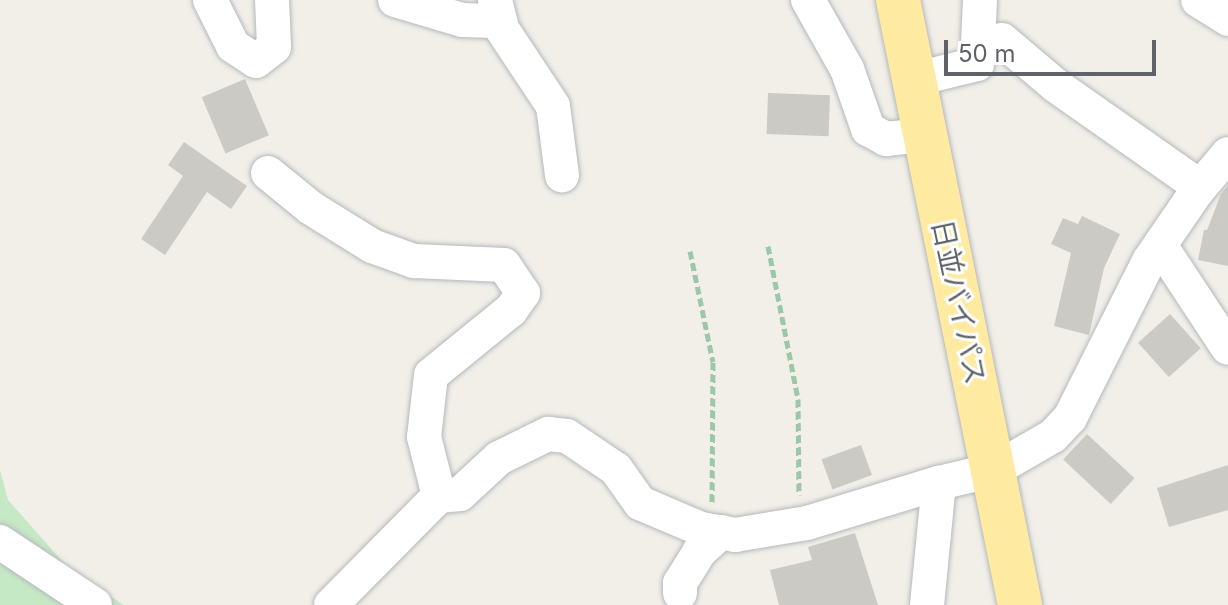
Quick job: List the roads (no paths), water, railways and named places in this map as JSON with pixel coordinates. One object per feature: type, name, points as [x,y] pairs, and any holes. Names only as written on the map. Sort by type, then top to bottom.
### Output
[{"type":"highway","name":"日並バイパス","points":[[898,0],[1020,605]]},
{"type":"street","points":[[210,0],[233,46],[256,61],[274,47],[272,0]]},
{"type":"street","points":[[395,0],[462,20],[498,11],[553,106],[562,175]]},
{"type":"street","points":[[808,0],[847,69],[868,129],[886,139],[925,135]]},
{"type":"street","points":[[916,79],[977,64],[980,0]]},
{"type":"street","points":[[1198,0],[1228,19]]},
{"type":"street","points":[[1002,40],[1055,85],[1200,187]]},
{"type":"street","points":[[331,605],[439,496],[460,494],[499,458],[548,434],[567,436],[616,469],[640,503],[717,532],[735,535],[800,525],[939,483],[994,470],[1053,436],[1070,418],[1160,245],[1200,187],[1228,154]]},
{"type":"street","points":[[268,173],[311,208],[372,246],[414,261],[504,265],[523,293],[511,310],[431,375],[424,437],[439,496]]},
{"type":"street","points":[[1160,245],[1228,348]]},
{"type":"street","points":[[927,605],[939,483]]},
{"type":"street","points":[[680,593],[680,583],[699,552],[717,532]]},
{"type":"street","points":[[0,542],[95,605]]}]
